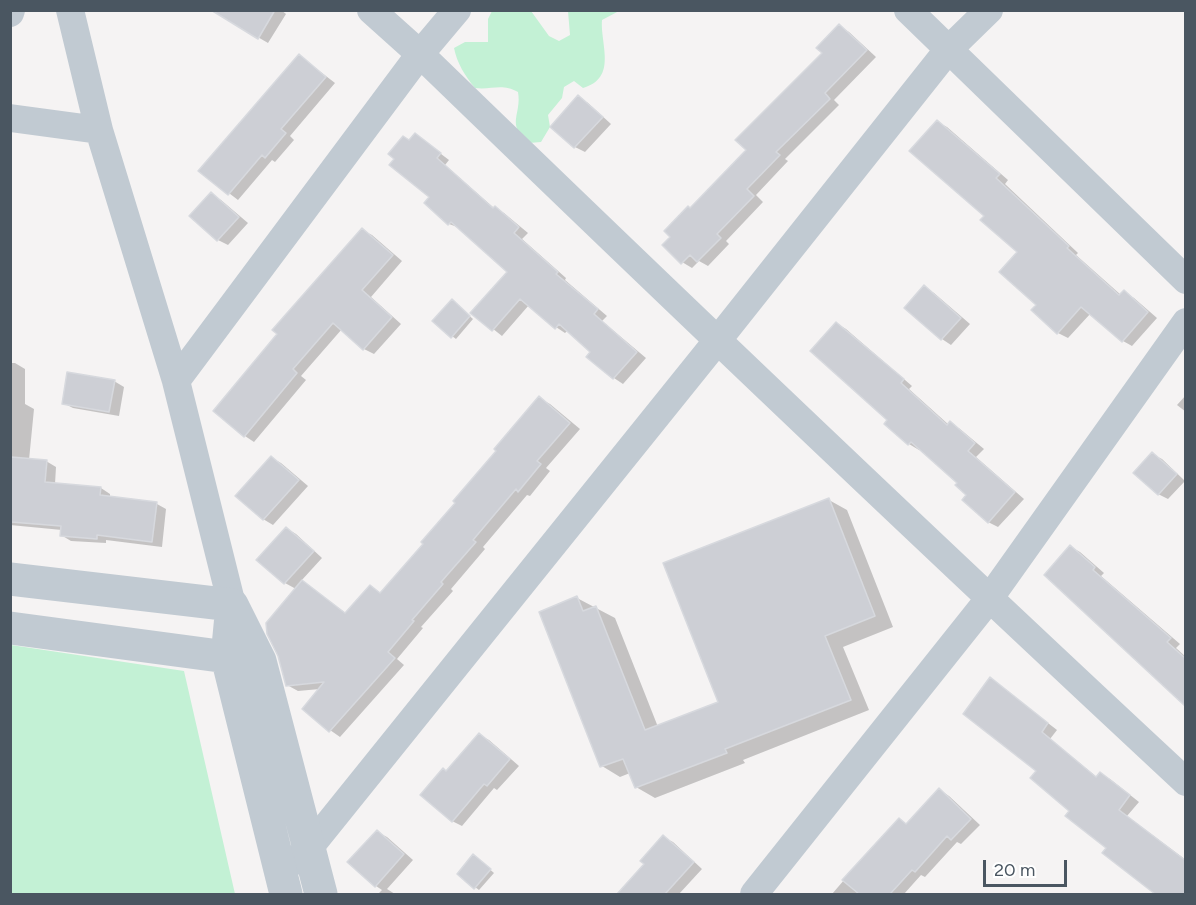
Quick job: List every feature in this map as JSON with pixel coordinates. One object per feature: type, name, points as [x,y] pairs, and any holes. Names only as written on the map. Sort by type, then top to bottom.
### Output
[{"type":"street","points":[[70,10],[99,130],[176,381],[232,605],[261,667],[321,894]]},
{"type":"street","points":[[371,10],[420,54],[717,341],[989,599],[1185,782]]},
{"type":"street","points":[[176,381],[420,54],[457,10]]},
{"type":"street","points":[[908,10],[1185,280]]},
{"type":"street","points":[[283,885],[309,848],[948,50],[989,10]]},
{"type":"street","points":[[10,118],[99,130]]},
{"type":"street","points":[[754,894],[989,599],[1185,322]]},
{"type":"street","points":[[10,579],[232,605]]},
{"type":"street","points":[[232,605],[227,657],[283,885]]},
{"type":"street","points":[[10,628],[227,657],[261,667]]},
{"type":"green space","points":[[492,11],[531,11],[549,36],[559,41],[570,35],[568,11],[619,11],[602,20],[605,59],[600,77],[583,88],[574,81],[564,87],[562,98],[548,115],[550,127],[541,142],[529,143],[518,130],[516,119],[518,92],[502,87],[475,88],[457,59],[454,48],[465,42],[488,42],[488,19]]},
{"type":"green space","points":[[11,645],[184,671],[235,894],[11,894]]},
{"type":"building","points":[[211,10],[275,10],[258,39]]},
{"type":"building","points":[[839,24],[867,50],[825,93],[830,99],[776,152],[780,155],[747,189],[754,196],[717,234],[721,238],[697,262],[690,255],[681,264],[662,245],[670,237],[664,231],[688,206],[690,208],[746,150],[735,140],[822,53],[816,48]]},
{"type":"building","points":[[299,54],[326,77],[281,129],[286,133],[265,158],[262,155],[228,195],[198,171]]},
{"type":"building","points":[[578,95],[603,117],[574,148],[550,127]]},
{"type":"building","points":[[937,120],[1000,174],[996,178],[1069,246],[1067,248],[1119,295],[1124,290],[1148,312],[1122,342],[1081,307],[1057,334],[1031,310],[1036,305],[999,272],[1017,252],[980,220],[984,216],[909,151]]},
{"type":"building","points":[[415,133],[441,153],[437,158],[493,208],[495,206],[519,227],[514,233],[558,272],[556,274],[598,309],[594,314],[637,352],[613,379],[586,357],[590,352],[559,324],[555,329],[520,299],[492,331],[470,313],[507,272],[451,222],[448,225],[424,203],[429,197],[389,165],[394,159],[388,154],[403,136],[409,140]]},
{"type":"building","points":[[211,192],[239,217],[217,241],[189,216]]},
{"type":"building","points":[[362,228],[393,255],[362,290],[392,317],[363,350],[333,323],[293,369],[297,373],[244,437],[213,411],[277,334],[272,330]]},
{"type":"building","points":[[924,285],[961,318],[941,340],[904,308]]},
{"type":"building","points":[[452,299],[470,316],[451,338],[432,321]]},
{"type":"building","points":[[836,322],[904,379],[901,383],[947,425],[950,421],[975,443],[968,451],[1015,492],[988,523],[962,500],[966,495],[955,485],[957,483],[911,442],[908,445],[884,424],[887,420],[810,351]]},
{"type":"building","points":[[67,372],[115,380],[109,412],[62,404]]},
{"type":"building","points":[[539,396],[570,423],[537,461],[541,464],[518,492],[516,489],[473,540],[476,542],[441,582],[443,584],[388,652],[395,658],[329,732],[302,709],[324,682],[286,686],[278,656],[267,634],[266,623],[302,580],[345,613],[370,585],[380,593],[423,544],[421,542],[455,503],[453,501]]},
{"type":"building","points":[[1152,452],[1177,474],[1158,495],[1133,473]]},
{"type":"building","points":[[271,456],[299,480],[263,520],[235,496]]},
{"type":"building","points":[[11,457],[47,460],[45,482],[101,487],[100,495],[157,502],[152,542],[97,535],[97,539],[60,536],[61,526],[11,522]]},
{"type":"building","points":[[829,498],[875,616],[825,636],[851,700],[725,749],[727,753],[635,788],[623,759],[600,767],[539,612],[577,596],[583,611],[596,606],[645,730],[718,702],[663,563]]},
{"type":"building","points":[[286,527],[314,551],[284,584],[256,560]]},
{"type":"building","points":[[1070,545],[1095,567],[1093,570],[1171,638],[1167,642],[1185,658],[1185,706],[1044,575]]},
{"type":"building","points":[[990,677],[1048,723],[1042,732],[1096,777],[1100,772],[1130,795],[1119,810],[1185,860],[1185,894],[1155,894],[1102,853],[1106,848],[1065,816],[1069,811],[1030,778],[1036,771],[963,714]]},
{"type":"building","points":[[479,733],[510,759],[487,786],[484,784],[452,822],[420,795],[443,768],[446,771]]},
{"type":"building","points":[[939,788],[971,819],[951,840],[947,836],[915,872],[912,870],[890,894],[859,894],[842,880],[899,818],[906,824]]},
{"type":"building","points":[[377,830],[404,854],[375,887],[347,862]]},
{"type":"building","points":[[663,835],[694,862],[665,894],[617,894],[644,864],[640,861]]},
{"type":"building","points":[[473,854],[491,869],[474,889],[457,874]]}]
